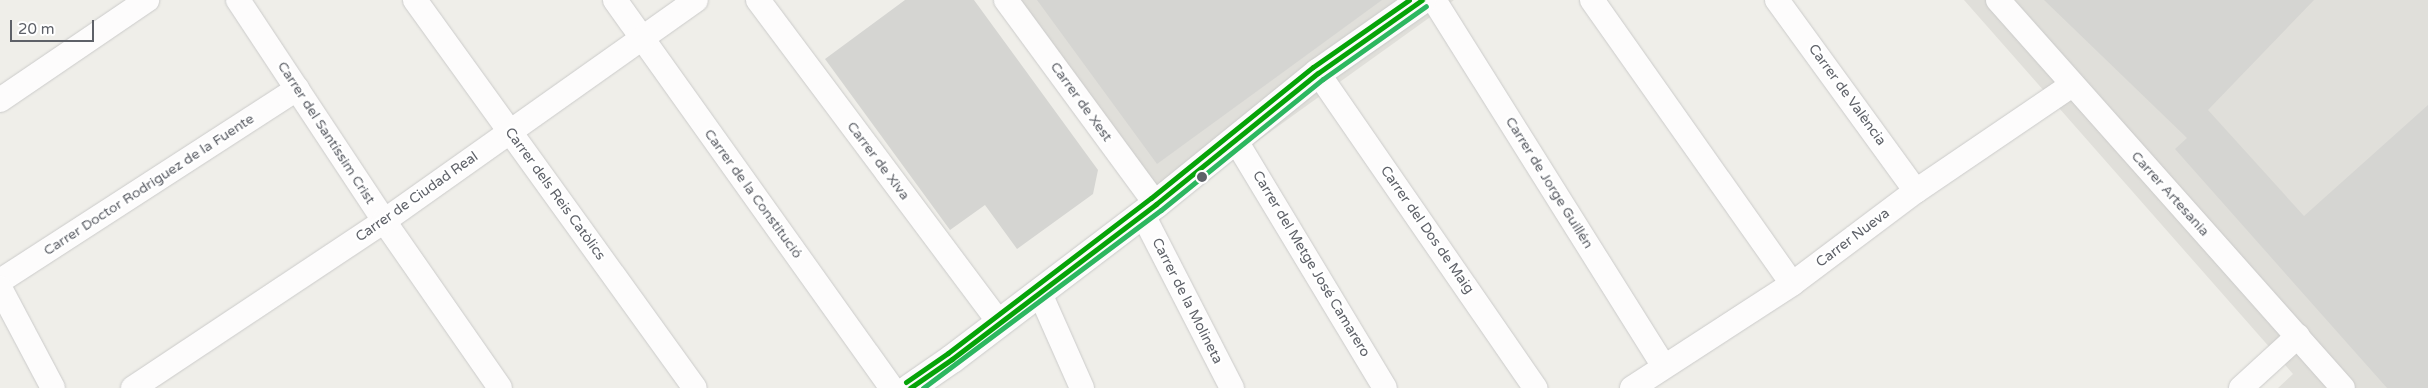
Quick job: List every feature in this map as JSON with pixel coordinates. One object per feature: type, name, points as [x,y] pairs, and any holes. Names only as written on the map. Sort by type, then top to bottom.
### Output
[{"type":"street","points":[[0,100],[147,0]]},
{"type":"street","name":"Carrer del Santíssim Crist","points":[[238,0],[491,385]]},
{"type":"street","name":"Carrer dels Reis Catòlics","points":[[415,0],[695,388]]},
{"type":"street","name":"Carrer de la Constitució","points":[[615,0],[892,388]]},
{"type":"street","name":"Carrer de Ciudad Real","points":[[133,388],[384,221],[696,0]]},
{"type":"street","name":"Carrer de Xiva","points":[[758,0],[999,322]]},
{"type":"street","name":"Carrer de Xest","points":[[1006,0],[1149,208]]},
{"type":"street","points":[[910,388],[952,359],[1236,141],[1318,73],[1422,0]]},
{"type":"street","name":"Carrer de Jorge Guillén","points":[[1434,0],[1664,366]]},
{"type":"street","points":[[1592,0],[1792,284]]},
{"type":"street","name":"Carrer de València","points":[[1777,0],[1916,191]]},
{"type":"street","name":"Carrer Artesania","points":[[1998,0],[2343,388]]},
{"type":"street","name":"Carrer del Dos de Maig","points":[[1318,73],[1535,388]]},
{"type":"street","name":"Carrer Nueva","points":[[1632,388],[1792,284],[1916,191],[2072,85]]},
{"type":"street","name":"Carrer Doctor Rodriguez de la Fuente","points":[[0,281],[297,89]]},
{"type":"street","name":"Carrer del Metge José Camarero","points":[[1236,141],[1385,388]]},
{"type":"street","name":"Carrer de la Molineta","points":[[1149,208],[1232,388]]},
{"type":"street","points":[[0,288],[53,388]]},
{"type":"street","points":[[1039,291],[1082,388]]},
{"type":"street","points":[[2241,388],[2298,336]]},
{"type":"shaded area","points":[[1014,0],[1454,0],[1167,206]]},
{"type":"shaded area","points":[[1964,0],[2428,0],[2428,388],[2278,388],[2293,374]]},
{"type":"building","points":[[905,0],[974,0],[1098,170],[1093,194],[1017,249],[985,205],[950,230],[825,59]]},
{"type":"building","points":[[1037,0],[1382,0],[1157,164]]},
{"type":"building","points":[[2044,0],[2314,0],[2208,110],[2304,216],[2428,105],[2428,388],[2387,388],[2175,149],[2187,138]]},
{"type":"transit line","points":[[906,382],[948,353],[1151,198],[1313,67],[1409,0]]},
{"type":"transit line","points":[[910,388],[952,359],[1156,204],[1318,73],[1422,0]]},
{"type":"transit line","points":[[923,388],[1161,210],[1323,79],[1426,6]]}]
